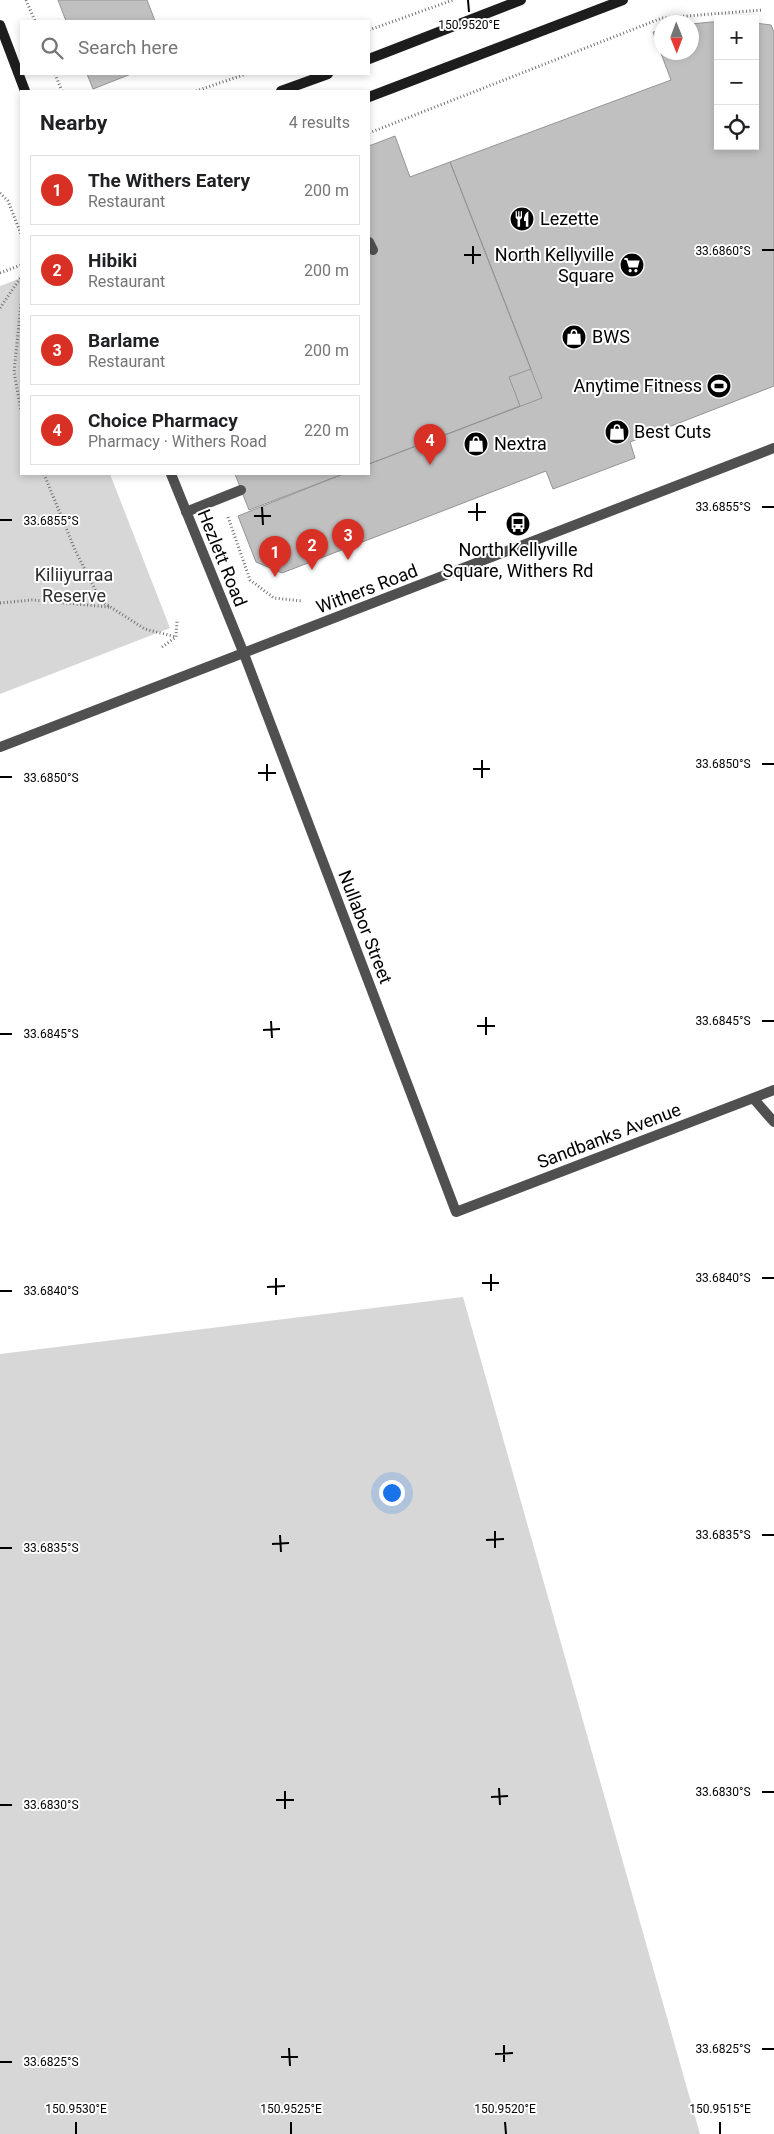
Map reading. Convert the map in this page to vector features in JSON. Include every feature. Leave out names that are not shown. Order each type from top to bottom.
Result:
[{"type":"main road","points":[[370,59],[521,0]]},
{"type":"main road","points":[[370,97],[624,0]]},
{"type":"main road","points":[[0,25],[25,90]]},
{"type":"main road","points":[[283,90],[325,75]]},
{"type":"street","name":"Withers Road","points":[[0,747],[774,448]]},
{"type":"street","name":"Hezlett Road","points":[[171,475],[244,654]]},
{"type":"street","points":[[186,512],[241,490]]},
{"type":"street","name":"Nullabor Street","points":[[244,654],[456,1212]]},
{"type":"street","name":"Sandbanks Avenue","points":[[456,1212],[774,1090]]},
{"type":"street","points":[[753,1098],[774,1122]]},
{"type":"path","points":[[26,0],[35,20]]},
{"type":"path","points":[[370,30],[453,0]]},
{"type":"path","points":[[370,132],[662,18],[762,10]]},
{"type":"path","points":[[55,75],[62,90]]},
{"type":"path","points":[[199,90],[243,75]]},
{"type":"path","points":[[0,193],[8,201],[20,231]]},
{"type":"path","points":[[0,273],[20,265]]},
{"type":"path","points":[[0,308],[20,278]]},
{"type":"path","points":[[20,314],[14,372],[20,405]]},
{"type":"path","points":[[44,475],[75,550],[101,601],[145,629],[176,637]]},
{"type":"path","points":[[222,498],[250,580],[274,598],[302,601]]},
{"type":"path","points":[[0,603],[32,600],[110,607]]},
{"type":"path","points":[[176,637],[177,621]]},
{"type":"path","points":[[162,647],[176,637]]},
{"type":"green space","name":"Kiliiyurraa Reserve","points":[[20,278],[20,475],[110,475],[170,628],[0,694],[0,286]]},
{"type":"green space","points":[[463,1297],[700,2134],[0,2134],[0,1354]]},
{"type":"building","points":[[58,0],[147,0],[155,20],[66,20]]},
{"type":"building","name":"North Kellyville Square","points":[[714,22],[714,150],[759,150],[759,24],[771,25],[774,32],[774,386],[630,442],[635,458],[553,489],[546,471],[282,573],[256,562],[238,516],[340,475],[370,475],[370,464],[520,406],[509,377],[531,369],[450,162],[671,80],[664,60],[699,60],[699,23]]},
{"type":"building","points":[[87,75],[128,75],[93,89]]},
{"type":"building","points":[[395,136],[410,177],[450,162],[542,398],[370,464],[370,146]]},
{"type":"building","points":[[235,475],[340,475],[249,510]]},
{"type":"place","name":"Lezette","points":[[522,219]]},
{"type":"place","name":"North Kellyville Square","points":[[632,265]]},
{"type":"place","name":"BWS","points":[[574,337]]},
{"type":"place","name":"Anytime Fitness","points":[[719,386]]},
{"type":"place","name":"Best Cuts","points":[[617,432]]},
{"type":"place","name":"Nextra","points":[[476,444]]},
{"type":"place","name":"Choice Pharmacy","points":[[430,465]]},
{"type":"place","name":"North Kellyville Square, Withers Rd","points":[[518,524]]},
{"type":"place","name":"Barlame","points":[[348,560]]},
{"type":"place","name":"Hibiki","points":[[312,570]]},
{"type":"place","name":"The Withers Eatery","points":[[275,577]]}]
